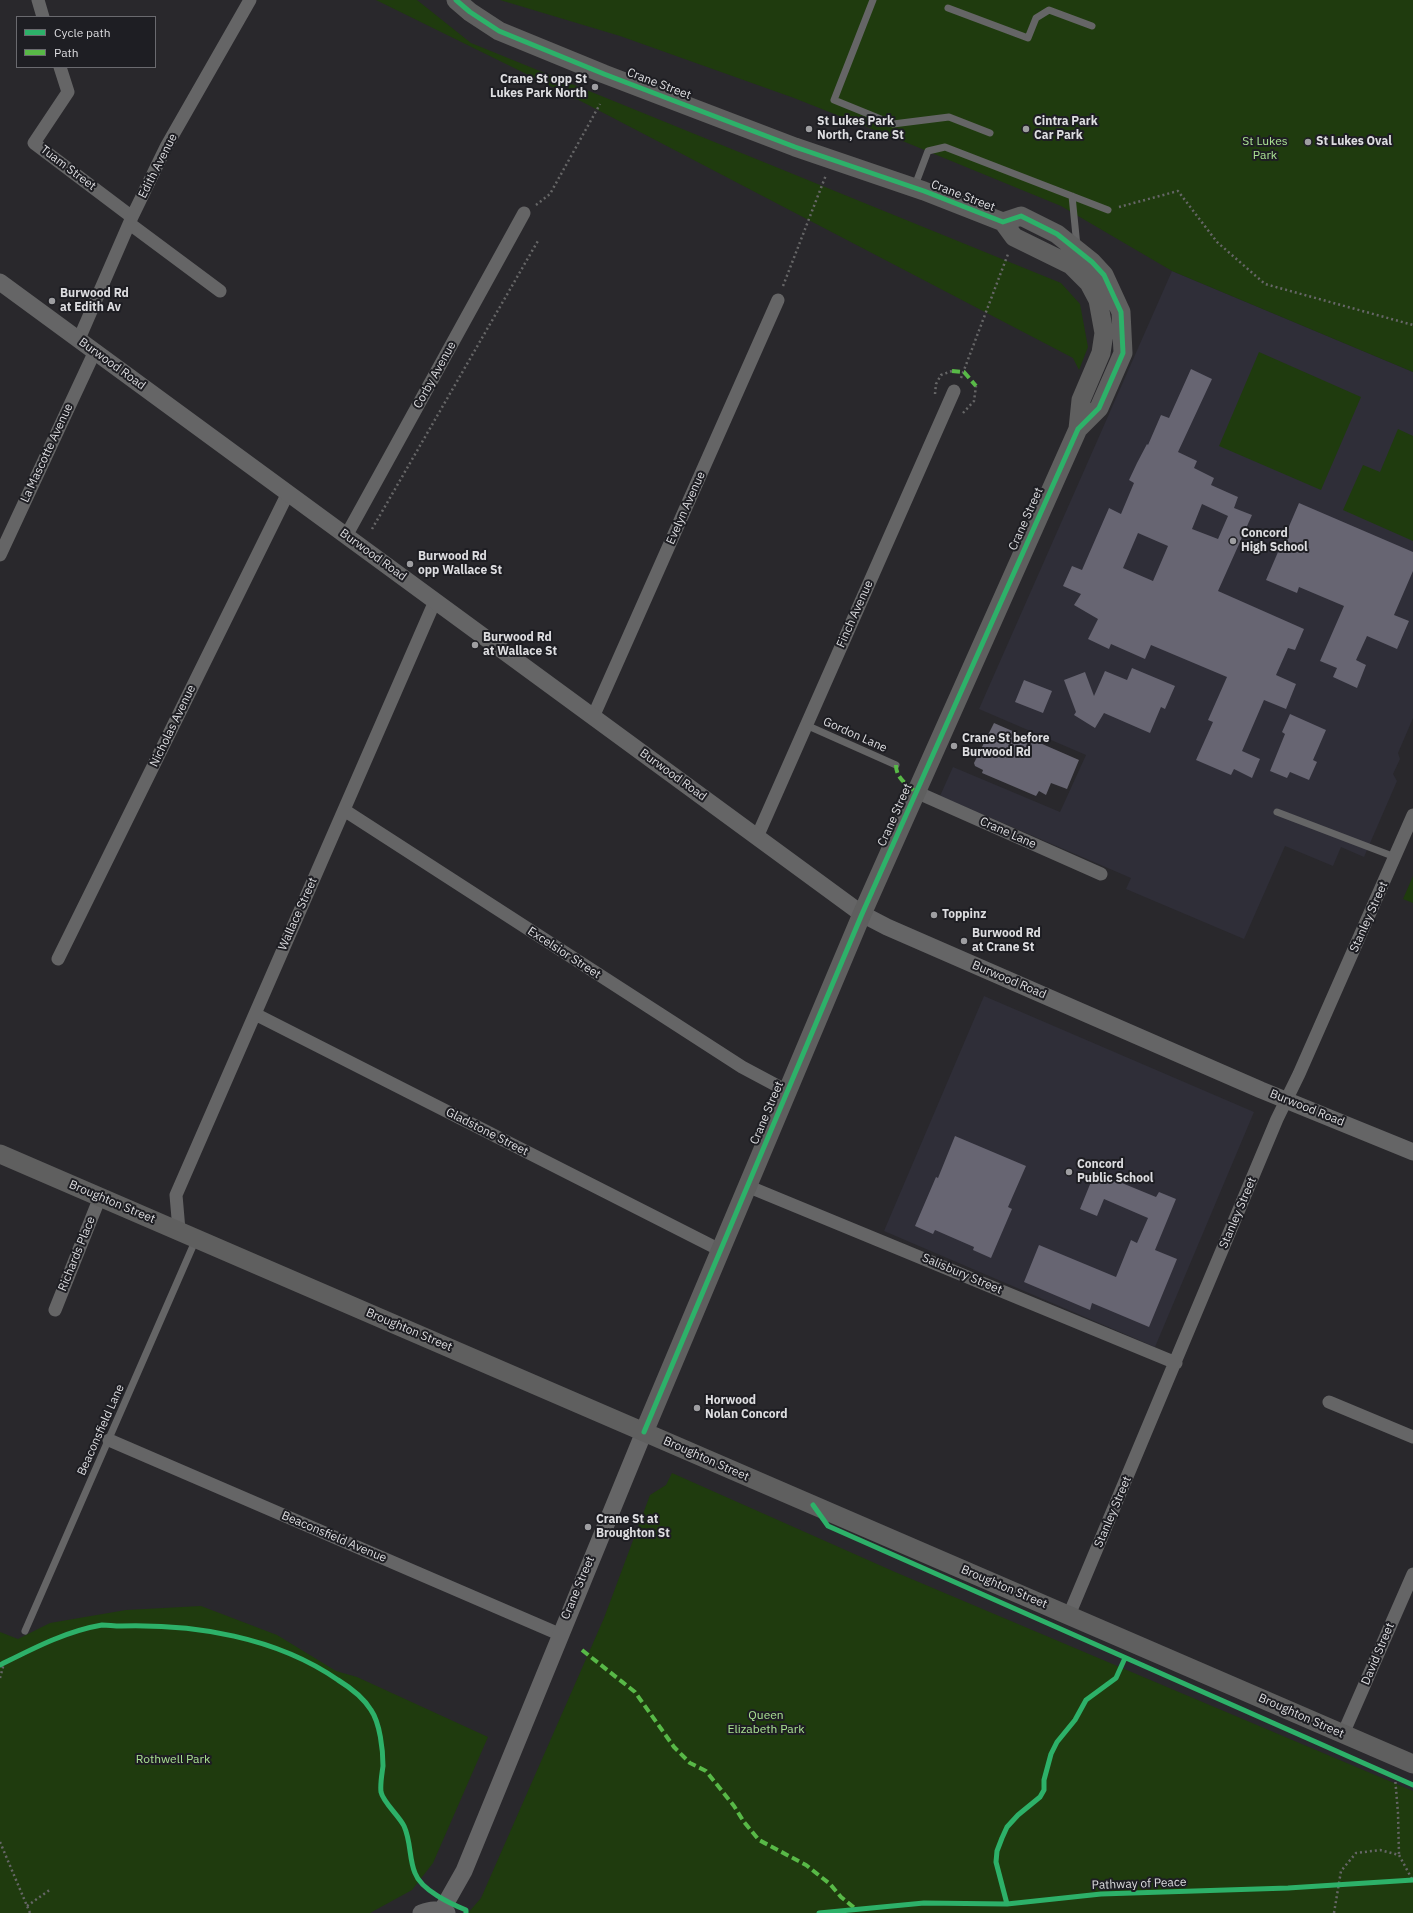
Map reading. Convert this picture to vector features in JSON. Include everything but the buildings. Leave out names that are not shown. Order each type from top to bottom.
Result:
[{"type":"main road","name":"Crane Street","points":[[456,0],[470,12],[499,31],[604,74],[832,160],[914,188],[1009,230],[1071,265],[1089,283],[1098,300],[1104,333],[1101,353],[1081,400],[1078,429],[862,914],[644,1432]]},
{"type":"main road","name":"Crane Street","points":[[1009,230],[1021,216],[1057,234],[1092,262],[1104,275],[1121,312],[1123,353],[1099,408],[1078,429]]},
{"type":"main road","name":"Broughton Street","points":[[0,1154],[1413,1764]]},
{"type":"street","points":[[38,0],[43,16]]},
{"type":"street","name":"Edith Avenue","points":[[78,339],[131,220],[166,148],[250,0]]},
{"type":"street","name":"Tuam Street","points":[[60,68],[68,92],[34,143],[220,291]]},
{"type":"street","name":"Corby Avenue","points":[[346,536],[524,213]]},
{"type":"street","name":"Burwood Road","points":[[0,282],[862,914],[887,927],[1286,1100],[1413,1152]]},
{"type":"street","name":"Evelyn Avenue","points":[[593,717],[778,300]]},
{"type":"street","name":"La Mascotte Avenue","points":[[0,555],[95,352]]},
{"type":"street","name":"Finch Avenue","points":[[757,837],[954,391]]},
{"type":"street","name":"Nicholas Avenue","points":[[58,958],[288,493]]},
{"type":"street","name":"Wallace Street","points":[[179,1230],[176,1195],[435,601]]},
{"type":"street","name":"Crane Lane","points":[[916,792],[1101,874]]},
{"type":"street","name":"Excelsior Street","points":[[344,810],[736,1062],[787,1091]]},
{"type":"street","name":"Stanley Street","points":[[1070,1615],[1286,1100],[1413,815]]},
{"type":"street","name":"Gladstone Street","points":[[254,1014],[720,1250]]},
{"type":"street","name":"Salisbury Street","points":[[747,1186],[1176,1363]]},
{"type":"street","name":"Richards Place","points":[[54,1310],[100,1197]]},
{"type":"street","points":[[1329,1402],[1413,1437]]},
{"type":"street","name":"Crane Street","points":[[444,1911],[464,1872],[559,1634],[644,1432]]},
{"type":"street","name":"Beaconsfield Avenue","points":[[109,1440],[559,1634]]},
{"type":"street","name":"David Street","points":[[1343,1734],[1413,1574]]},
{"type":"street","points":[[421,1913],[434,1909],[444,1911]]},
{"type":"lane","points":[[873,0],[834,100],[893,124],[949,117],[990,133]]},
{"type":"lane","points":[[948,8],[1028,38],[1036,18],[1050,10],[1092,26]]},
{"type":"lane","points":[[914,188],[928,151],[945,147],[1108,210]]},
{"type":"lane","points":[[1072,196],[1077,249]]},
{"type":"lane","name":"Gordon Lane","points":[[806,725],[896,765]]},
{"type":"lane","points":[[1277,812],[1395,858]]},
{"type":"lane","name":"Beaconsfield Lane","points":[[25,1631],[197,1238]]},
{"type":"path","points":[[524,213],[550,194],[600,104]]},
{"type":"path","points":[[778,300],[832,160]]},
{"type":"path","points":[[1108,210],[1178,191],[1217,242],[1265,284],[1413,325]]},
{"type":"path","points":[[954,391],[964,372],[1009,230]]},
{"type":"path","points":[[372,529],[539,239]]},
{"type":"path","points":[[960,418],[963,411],[974,401],[976,386]]},
{"type":"path","points":[[0,1678],[4,1663]]},
{"type":"path","points":[[1388,1774],[1401,1780]]},
{"type":"path","points":[[1395,1777],[1400,1855],[1413,1880],[1405,1880]]},
{"type":"path","points":[[0,1842],[30,1913]]},
{"type":"path","points":[[1334,1913],[1340,1871],[1356,1853],[1380,1850],[1400,1855]]},
{"type":"path","points":[[1331,1885],[1345,1884]]},
{"type":"path","points":[[27,1906],[51,1889]]},
{"type":"shaded area","name":"Concord High School","points":[[1172,271],[1413,372],[1413,718],[1398,753],[1400,759],[1393,774],[1397,781],[1364,857],[1341,847],[1333,866],[1285,846],[1244,939],[1126,889],[1131,878],[940,796],[953,767],[1060,812],[1086,755],[979,709]]},
{"type":"shaded area","name":"Concord Public School","points":[[984,996],[1254,1112],[1155,1347],[884,1231]]},
{"type":"green space","points":[[376,0],[417,0],[471,43],[1061,283],[1080,304],[1088,347],[1079,370],[1073,358],[571,96]]},
{"type":"green space","name":"St Lukes Park","points":[[500,0],[1413,0],[1413,372],[1172,271],[1061,206],[905,142],[794,98],[620,36]]},
{"type":"green space","points":[[1259,352],[1361,397],[1321,490],[1219,446]]},
{"type":"green space","points":[[1398,429],[1413,436],[1413,541],[1343,510],[1363,465],[1380,472]]},
{"type":"green space","points":[[1413,876],[1413,903],[1403,899]]},
{"type":"green space","name":"Queen Elizabeth Park","points":[[672,1473],[895,1572],[1413,1791],[1413,1913],[468,1913],[481,1898],[604,1618],[650,1495],[666,1485]]},
{"type":"green space","name":"Rothwell Park","points":[[201,1606],[277,1635],[336,1671],[357,1677],[488,1737],[433,1863],[412,1890],[370,1913],[0,1913],[0,1632],[18,1639],[50,1623],[126,1610]]},
{"type":"marked path","points":[[952,371],[964,372],[976,386]]},
{"type":"marked path","points":[[896,765],[896,770],[900,777],[916,792]]},
{"type":"marked path","points":[[582,1650],[635,1692],[674,1747],[690,1763],[706,1771],[759,1840],[806,1865],[830,1884],[841,1897],[857,1910]]},
{"type":"cycle path","points":[[456,0],[470,12],[499,31],[604,74],[795,147],[924,191],[1003,222],[1021,216],[1057,234],[1092,262],[1104,275],[1121,312],[1123,353],[1099,408],[1078,429],[862,914],[644,1432]]},
{"type":"cycle path","points":[[813,1505],[828,1526],[1413,1785]]},
{"type":"cycle path","points":[[0,1665],[62,1636],[102,1625],[177,1628],[234,1636],[262,1643],[314,1665],[352,1690],[371,1710],[377,1722],[382,1745],[382,1796],[404,1826],[415,1873],[418,1879],[430,1891],[466,1910],[466,1913]]},
{"type":"cycle path","points":[[1007,1904],[996,1862],[997,1851],[1007,1827],[1018,1815],[1040,1797],[1044,1790],[1044,1780],[1051,1754],[1057,1742],[1075,1720],[1086,1700],[1116,1678],[1125,1658]]},
{"type":"cycle path","name":"Pathway of Peace","points":[[819,1913],[924,1903],[1007,1904],[1101,1894],[1288,1888],[1413,1880]]},
{"type":"place","name":"Crane St opp St Lukes Park North","points":[[595,87]]},
{"type":"place","name":"St Lukes Park North, Crane St","points":[[809,129]]},
{"type":"place","name":"Cintra Park Car Park","points":[[1026,129]]},
{"type":"place","name":"St Lukes Oval","points":[[1308,142]]},
{"type":"place","name":"Burwood Rd at Edith Av","points":[[52,301]]},
{"type":"place","name":"Concord High School","points":[[1233,541]]},
{"type":"place","name":"Burwood Rd opp Wallace St","points":[[410,564]]},
{"type":"place","name":"Burwood Rd at Wallace St","points":[[475,645]]},
{"type":"place","name":"Crane St before Burwood Rd","points":[[954,746]]},
{"type":"place","name":"Toppinz","points":[[934,915]]},
{"type":"place","name":"Burwood Rd at Crane St","points":[[964,941]]},
{"type":"place","name":"Concord Public School","points":[[1069,1172]]},
{"type":"place","name":"Horwood Nolan Concord","points":[[697,1408]]},
{"type":"place","name":"Crane St at Broughton St","points":[[588,1527]]}]
